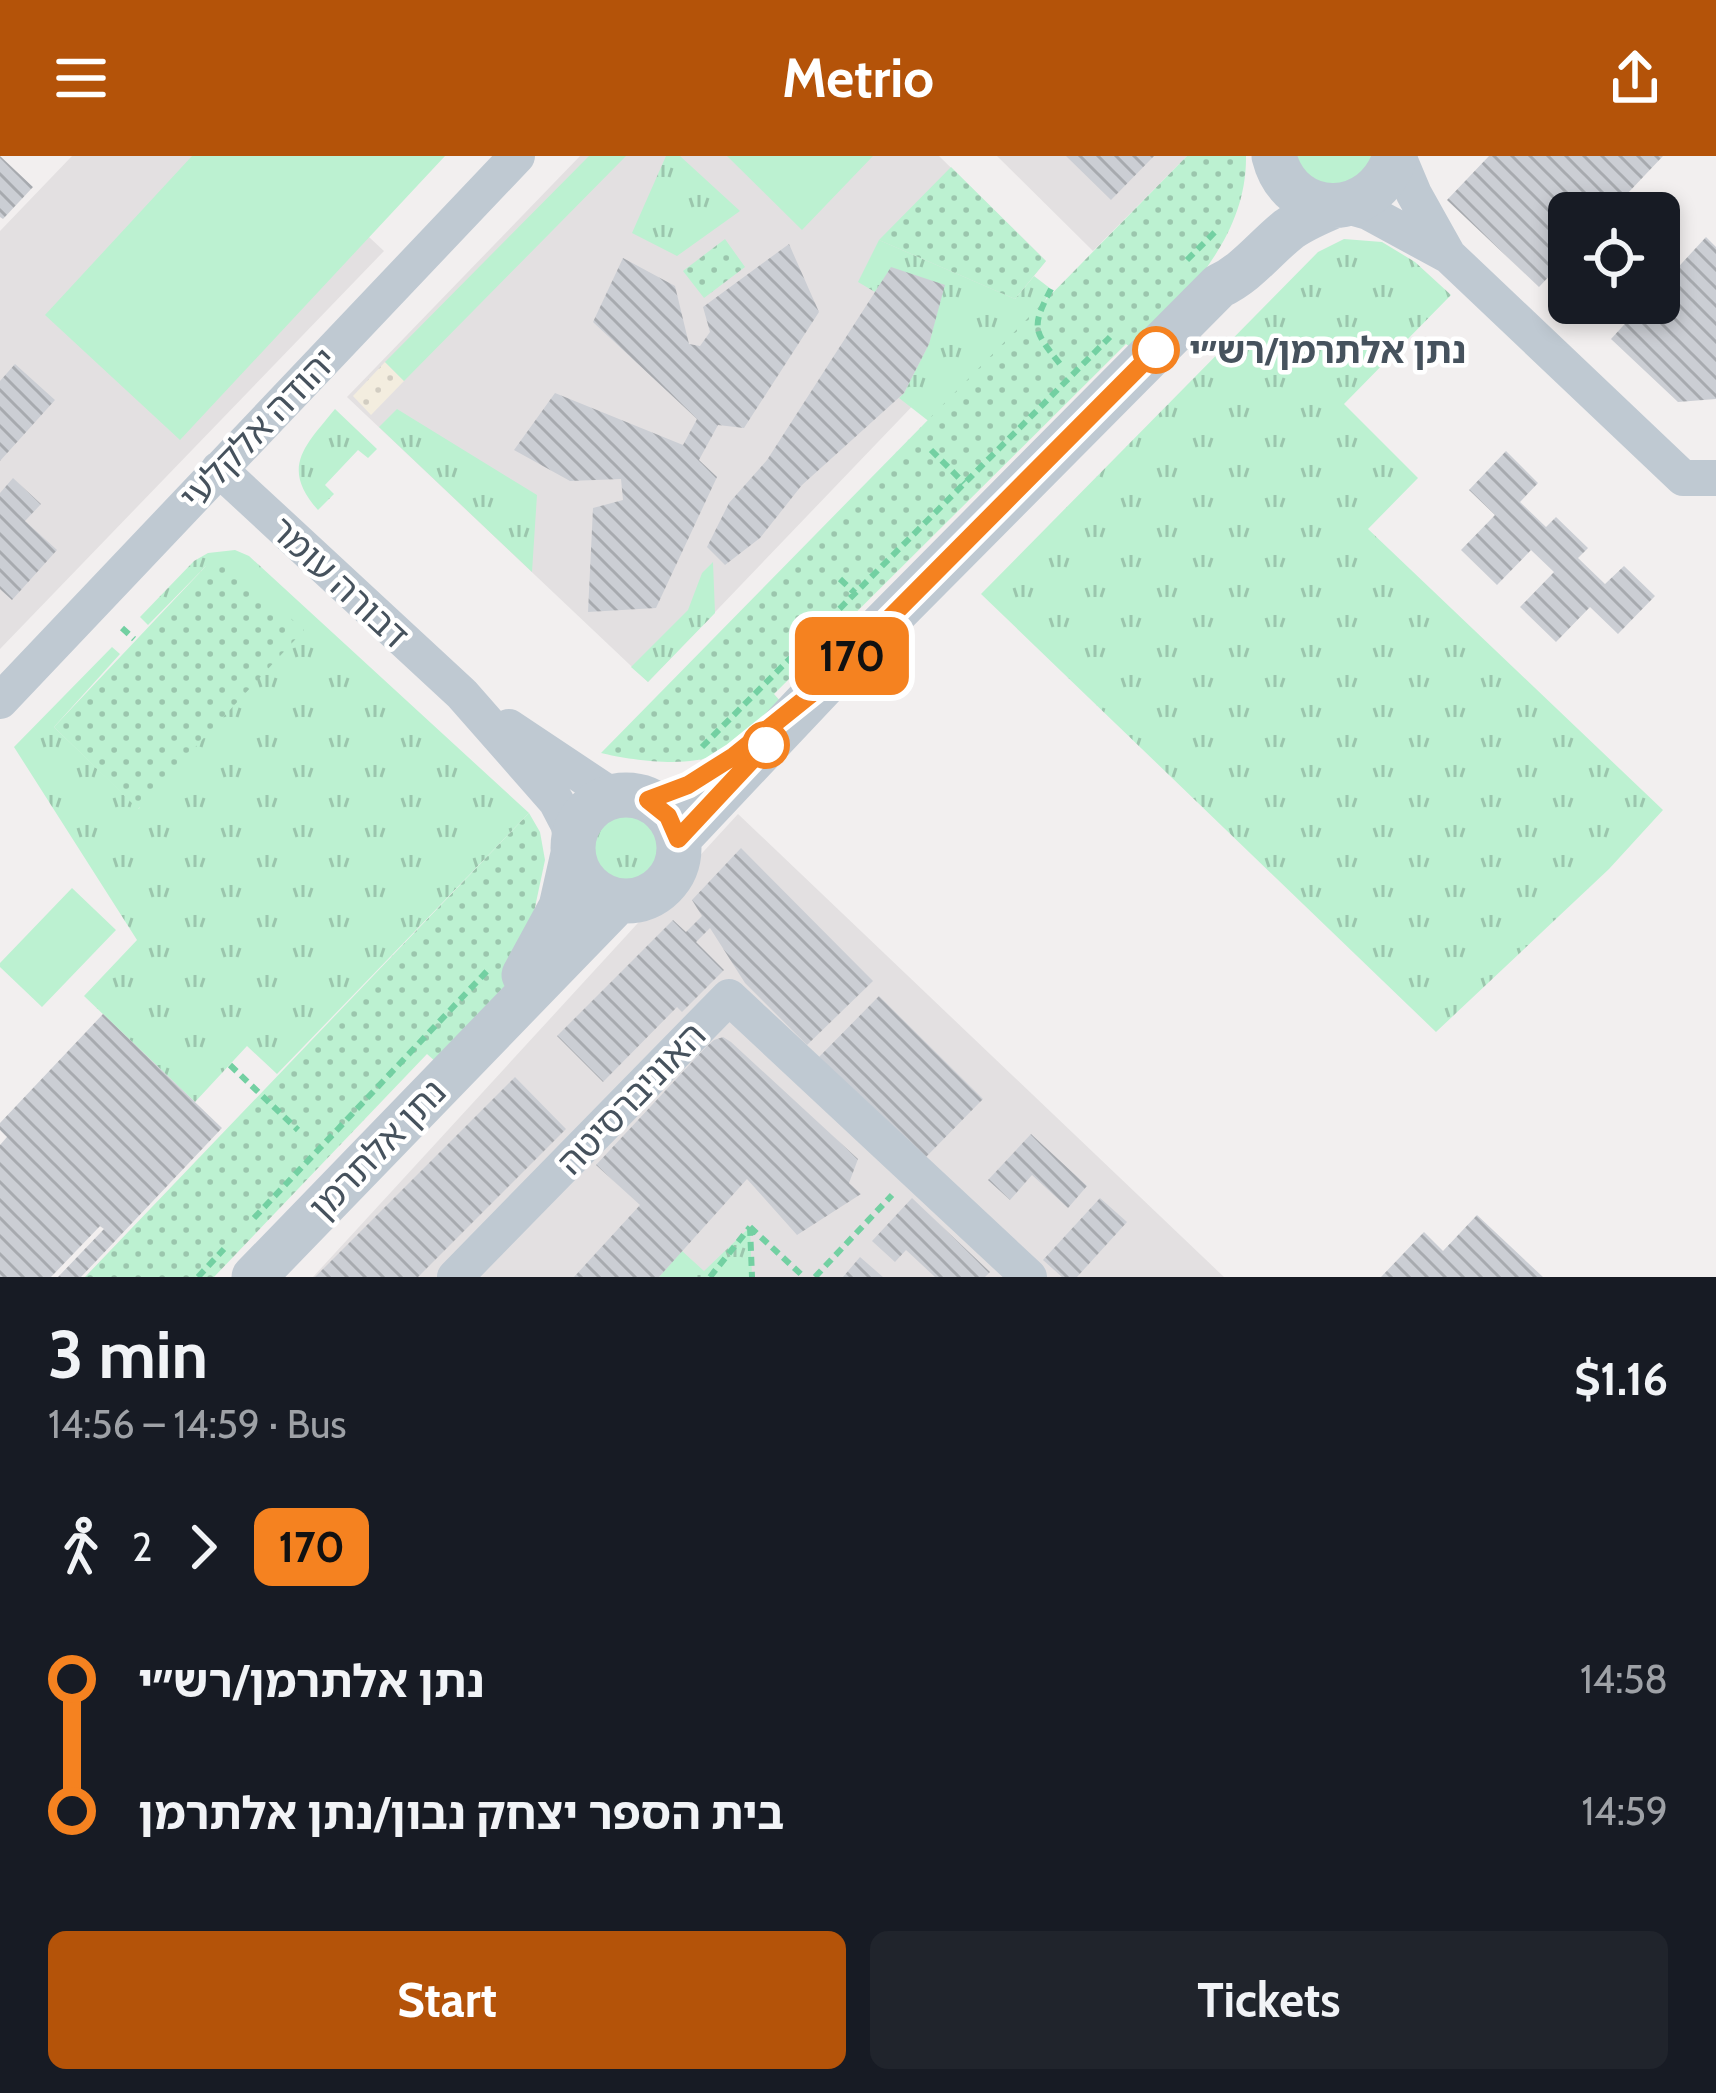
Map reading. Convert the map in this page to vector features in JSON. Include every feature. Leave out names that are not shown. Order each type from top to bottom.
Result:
[{"type":"street","name":"יהודה אלקלעי","points":[[0,701],[517,156]]},
{"type":"street","points":[[1202,275],[1236,278],[1289,229],[1310,216],[1362,200],[1379,188],[1396,156]]},
{"type":"street","points":[[1396,156],[1449,256]]},
{"type":"street","points":[[1275,160],[1292,190],[1318,204],[1368,212],[1449,256],[1683,478],[1716,478]]},
{"type":"street","points":[[678,839],[1202,275],[1224,269],[1252,229],[1273,184],[1275,160]]},
{"type":"street","name":"דבורה עומר","points":[[219,469],[462,694],[556,801],[568,824],[573,849]]},
{"type":"street","points":[[638,798],[668,816],[679,853],[668,880],[646,897],[618,901],[604,897],[582,878],[573,849],[576,830],[591,809],[602,801],[638,798],[688,785],[734,756],[826,682]]},
{"type":"street","name":"דבורה עומר","points":[[462,694],[605,791],[638,798]]},
{"type":"street","name":"נתן אלתרמן","points":[[500,1020],[561,908],[573,849]]},
{"type":"street","name":"נתן אלתרמן","points":[[242,1260],[500,1020],[618,901]]},
{"type":"street","name":"האוניברסיטה","points":[[455,1277],[729,997],[1029,1277]]},
{"type":"path","points":[[1202,275],[1218,229]]},
{"type":"path","points":[[1051,289],[1037,326],[1060,364]]},
{"type":"path","points":[[702,747],[1116,331]]},
{"type":"path","points":[[931,450],[964,483]]},
{"type":"path","points":[[840,579],[855,593]]},
{"type":"path","points":[[122,628],[134,640]]},
{"type":"path","points":[[247,1226],[489,969]]},
{"type":"path","points":[[230,1065],[298,1130]]},
{"type":"path","points":[[815,1277],[915,1171]]},
{"type":"path","points":[[710,1277],[750,1227]]},
{"type":"path","points":[[750,1227],[752,1277]]},
{"type":"path","points":[[750,1227],[804,1277]]},
{"type":"path","points":[[198,1277],[242,1260]]},
{"type":"shaded area","points":[[72,156],[282,156],[384,251],[0,649],[0,231]]},
{"type":"shaded area","points":[[580,156],[939,156],[1046,261],[648,682],[347,397]]},
{"type":"shaded area","points":[[997,156],[1187,156],[1093,251]]},
{"type":"shaded area","points":[[738,814],[1224,1277],[313,1277]]},
{"type":"green space","points":[[192,156],[445,156],[180,440],[45,315]]},
{"type":"green space","points":[[589,156],[626,156],[404,381],[385,362]]},
{"type":"green space","points":[[666,156],[680,156],[740,211],[677,256],[632,233]]},
{"type":"green space","points":[[727,156],[873,156],[802,230]]},
{"type":"green space","points":[[1187,156],[1246,156],[1244,186],[1225,239],[1210,263],[1135,351],[1126,344],[774,694],[782,703],[741,738],[714,755],[689,761],[601,753]]},
{"type":"green space","points":[[1294,156],[1375,156],[1358,180],[1328,184],[1314,180]]},
{"type":"green space","points":[[951,167],[1046,261],[1015,299],[879,240]]},
{"type":"green space","points":[[725,239],[745,267],[704,298],[683,271]]},
{"type":"green space","points":[[1344,239],[1382,242],[1415,262],[1451,295],[1344,404],[1418,478],[1368,529],[1663,810],[1609,869],[1436,1032],[981,594],[1318,252]]},
{"type":"green space","points":[[879,240],[1015,299],[1034,276],[1051,289],[1037,317],[940,430],[899,398],[929,344],[944,285],[891,268],[875,292],[858,282]]},
{"type":"green space","points":[[335,409],[377,449],[368,458],[358,450],[325,485],[334,494],[318,510],[300,481],[301,457]]},
{"type":"green space","points":[[397,409],[537,495],[532,572],[379,427]]},
{"type":"green space","points":[[235,550],[249,556],[529,813],[277,1074],[247,1046],[195,1102],[84,996],[137,940],[14,747],[112,647],[120,654],[54,727],[139,809],[206,566],[148,625],[140,617],[194,561],[208,553]]},
{"type":"green space","points":[[713,562],[715,613],[648,682],[631,667],[688,610],[702,573]]},
{"type":"green space","points":[[229,564],[304,630],[138,809],[54,727],[206,566]]},
{"type":"green space","points":[[627,811],[653,822],[664,848],[653,874],[627,885],[601,874],[590,848],[601,822]]},
{"type":"green space","points":[[529,813],[540,832],[545,860],[530,931],[513,977],[436,1062],[427,1054],[214,1277],[85,1277]]},
{"type":"green space","points":[[72,888],[116,930],[42,1007],[0,963]]},
{"type":"green space","points":[[750,1227],[752,1277],[659,1277],[682,1251],[704,1271]]},
{"type":"sand","points":[[385,362],[404,381],[371,415],[353,396]]},
{"type":"building","points":[[0,156],[33,187],[3,219],[0,217]]},
{"type":"building","points":[[1066,156],[1154,156],[1111,200]]},
{"type":"building","points":[[1489,156],[1663,156],[1629,192],[1548,192],[1548,277],[1539,287],[1447,200]]},
{"type":"building","points":[[1706,237],[1716,247],[1716,399],[1678,402],[1611,339],[1625,324],[1680,324],[1680,265]]},
{"type":"building","points":[[789,244],[819,312],[744,428],[718,425],[699,460],[717,477],[656,608],[588,612],[593,508],[623,500],[621,479],[570,481],[514,450],[555,393],[683,445],[697,419],[593,322],[623,258],[675,286],[689,344],[700,346],[710,332],[703,307]]},
{"type":"building","points":[[891,267],[945,285],[929,344],[904,393],[802,485],[760,538],[725,565],[707,547],[729,503],[767,460]]},
{"type":"building","points":[[15,364],[55,400],[0,461],[0,381]]},
{"type":"building","points":[[1506,451],[1538,483],[1520,502],[1546,527],[1556,517],[1588,548],[1578,558],[1605,584],[1624,566],[1655,596],[1618,634],[1590,607],[1556,642],[1520,607],[1554,572],[1531,550],[1497,585],[1461,550],[1495,515],[1469,490]]},
{"type":"building","points":[[13,478],[41,504],[25,521],[57,550],[12,600],[0,589],[0,493]]},
{"type":"building","points":[[741,848],[873,981],[807,1045],[745,983],[710,928],[696,942],[724,970],[682,1012],[677,1007],[603,1082],[557,1036],[673,920],[686,932],[702,916],[692,900]]},
{"type":"building","points":[[879,996],[983,1099],[923,1160],[819,1057]]},
{"type":"building","points":[[103,1014],[222,1128],[81,1277],[58,1277],[104,1229],[100,1226],[51,1277],[0,1277],[0,1145],[7,1137],[0,1123]]},
{"type":"building","points":[[723,1037],[858,1159],[849,1183],[861,1194],[797,1235],[747,1179],[659,1277],[574,1277],[640,1205],[596,1165],[706,1047]]},
{"type":"building","points":[[515,1077],[566,1129],[418,1277],[315,1277]]},
{"type":"building","points":[[1031,1134],[1087,1186],[1068,1208],[1032,1175],[1010,1200],[988,1180]]},
{"type":"building","points":[[912,1198],[990,1272],[985,1277],[935,1277],[906,1250],[895,1262],[872,1241]]},
{"type":"building","points":[[1100,1198],[1127,1222],[1077,1277],[1062,1277],[1043,1260]]},
{"type":"building","points":[[1477,1215],[1543,1277],[1381,1277],[1424,1232],[1443,1251]]},
{"type":"building","points":[[860,1257],[883,1277],[843,1277]]},
{"type":"bus line","name":"170","points":[[766,745],[678,839],[668,816],[648,800],[688,785],[734,756],[826,682],[1156,350]]},
{"type":"place","name":"נתן אלתרמן/רש״י","points":[[1156,350]]}]
